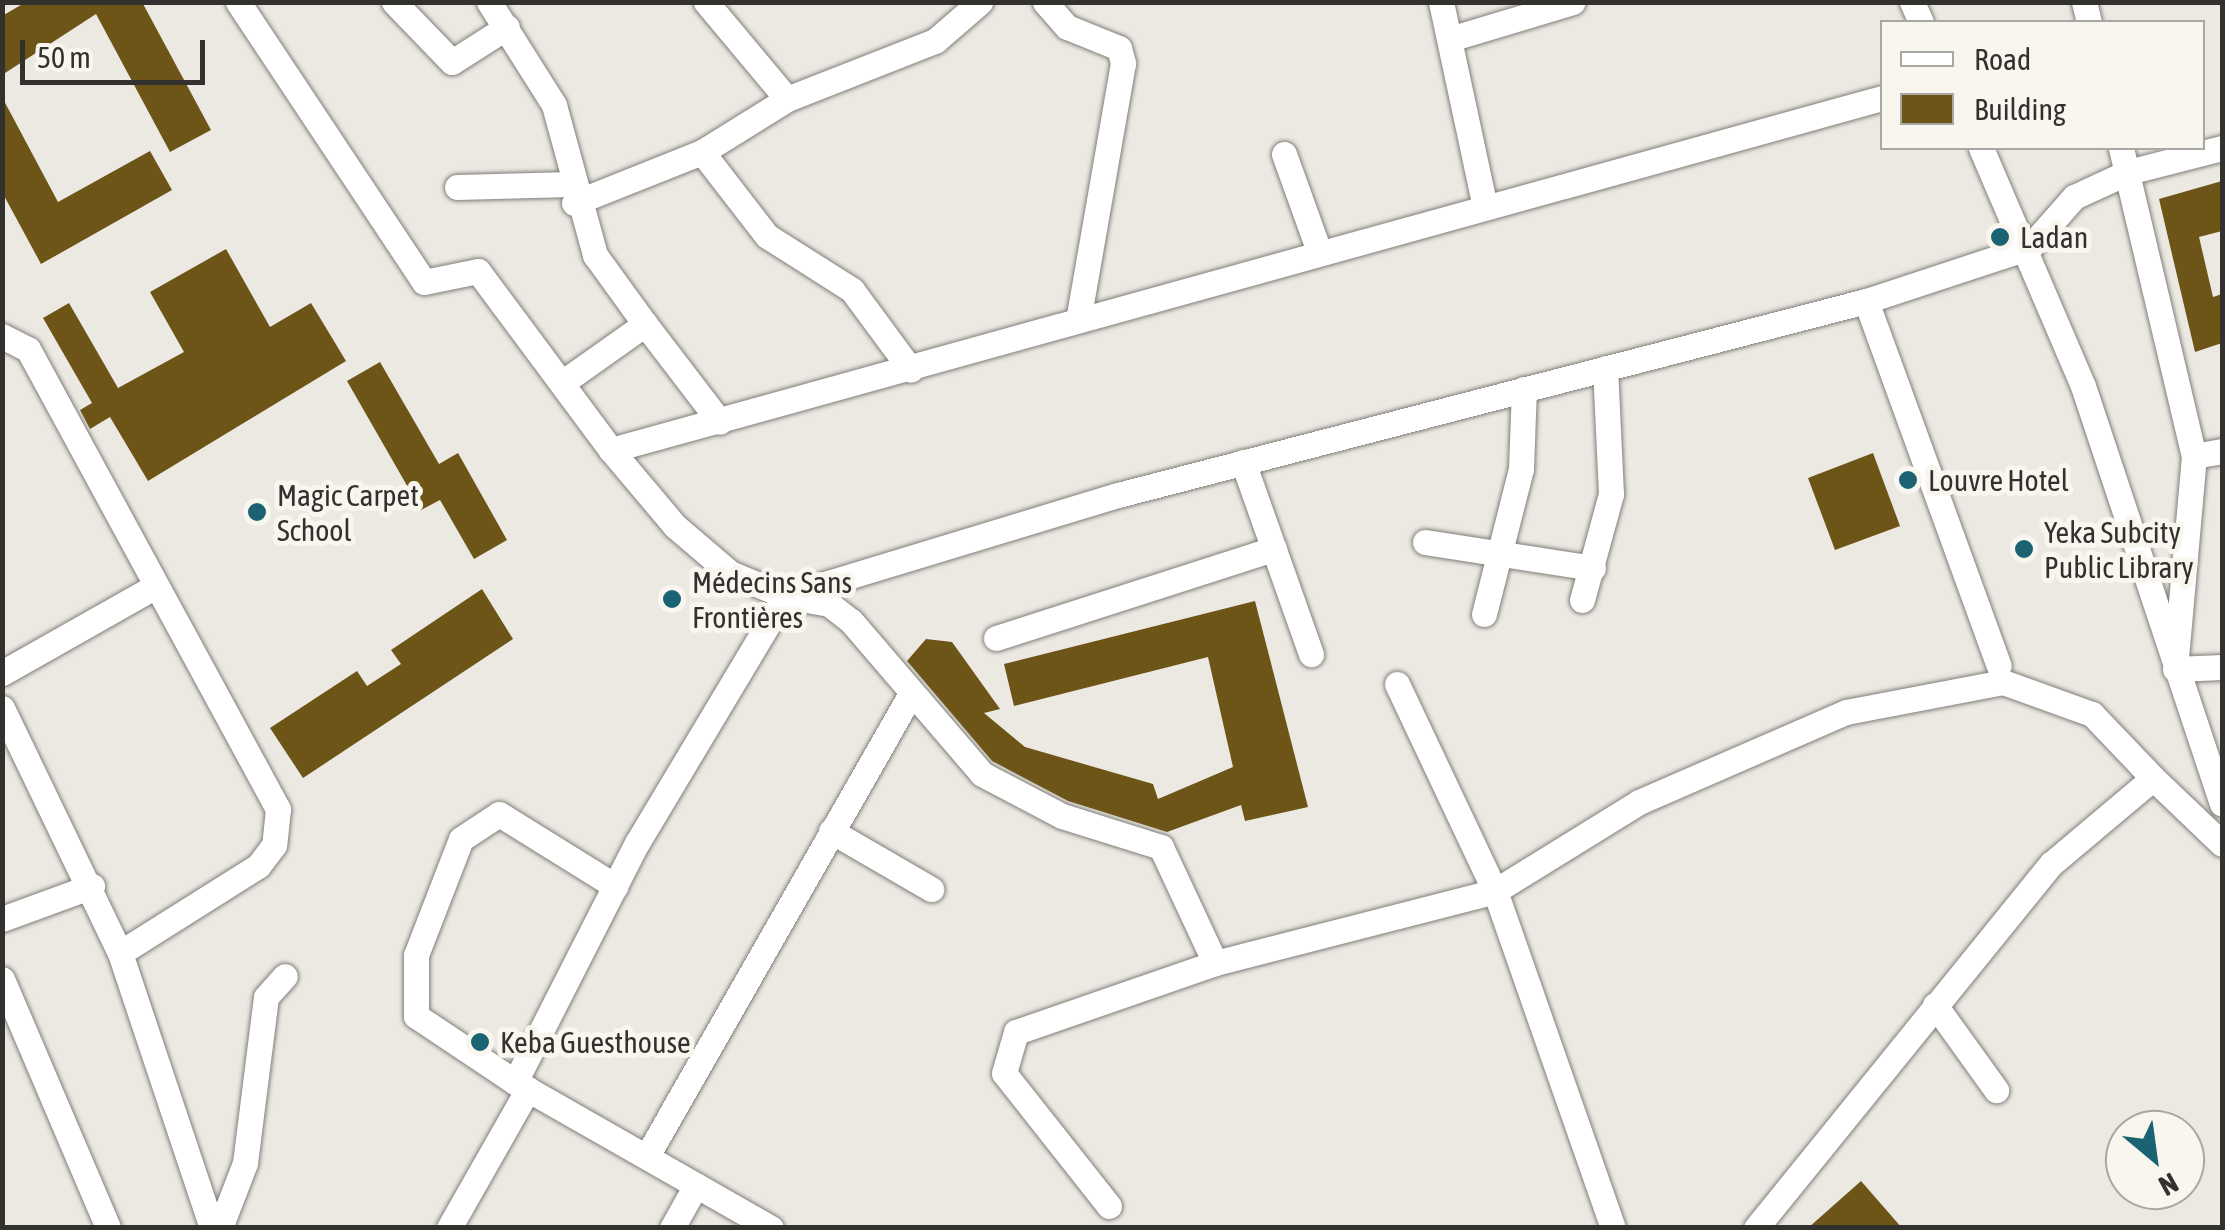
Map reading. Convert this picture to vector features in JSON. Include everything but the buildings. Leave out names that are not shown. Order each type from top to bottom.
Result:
[{"type":"street","points":[[238,2],[424,282],[478,271],[566,380],[611,450],[675,526],[730,573],[785,596],[829,604],[851,621],[952,750],[1017,796],[1161,847],[1215,963]]},
{"type":"street","points":[[394,2],[452,62],[507,26]]},
{"type":"street","points":[[490,2],[554,104],[572,193],[610,281],[720,422]]},
{"type":"street","points":[[706,2],[787,99]]},
{"type":"street","points":[[457,188],[572,193],[702,152],[787,99],[935,40],[980,2]]},
{"type":"street","points":[[1045,2],[1067,27],[1119,48],[1123,63],[1079,314]]},
{"type":"street","points":[[1441,2],[1485,208]]},
{"type":"street","points":[[1450,40],[1573,2]]},
{"type":"street","points":[[611,450],[910,370],[1079,314],[1485,208],[1880,99]]},
{"type":"street","points":[[449,1228],[615,886],[785,596],[1243,462],[1866,301],[2030,248],[2074,197],[2124,160],[2222,148]]},
{"type":"street","points":[[1983,150],[2030,248],[2222,804]]},
{"type":"street","points":[[702,152],[767,236],[852,290],[910,370]]},
{"type":"street","points":[[1284,154],[1319,251]]},
{"type":"street","points":[[2124,160],[2194,456],[2175,669]]},
{"type":"street","points":[[1866,301],[2000,666]]},
{"type":"street","points":[[566,380],[646,324]]},
{"type":"street","points":[[2,336],[28,349],[154,587],[278,808],[280,828],[258,866],[120,953]]},
{"type":"street","points":[[1582,600],[1612,494],[1605,368]]},
{"type":"street","points":[[1484,614],[1503,556],[1527,432],[1524,389]]},
{"type":"street","points":[[2194,456],[2222,451]]},
{"type":"street","points":[[1243,462],[1312,654]]},
{"type":"street","points":[[1425,542],[1594,568]]},
{"type":"street","points":[[996,638],[1274,549]]},
{"type":"street","points":[[2,672],[154,587]]},
{"type":"street","points":[[2175,669],[2222,666]]},
{"type":"street","points":[[1109,1206],[1004,1072],[1005,1052],[1016,1032],[1215,963],[1495,891],[1639,802],[1770,741],[1924,695],[2004,682],[2056,695],[2123,738],[2154,778],[2222,844]]},
{"type":"street","points":[[1397,684],[1495,891],[1611,1227]]},
{"type":"street","points":[[648,1156],[909,697]]},
{"type":"street","points":[[2,708],[92,886],[120,953],[212,1228]]},
{"type":"street","points":[[1756,1228],[2051,864],[2154,778]]},
{"type":"street","points":[[615,886],[500,814],[461,839],[416,955],[416,1016],[521,1085],[771,1228]]},
{"type":"street","points":[[831,830],[931,889]]},
{"type":"street","points":[[2,918],[92,886]]},
{"type":"street","points":[[220,1228],[244,1163],[266,997],[285,976]]},
{"type":"street","points":[[2,978],[108,1228]]},
{"type":"street","points":[[1935,1005],[1996,1090]]},
{"type":"street","points":[[672,1228],[696,1186]]},
{"type":"place","name":"Ladan","points":[[2000,237]]},
{"type":"place","name":"Louvre Hotel","points":[[1908,480]]},
{"type":"place","name":"Magic Carpet School","points":[[257,512]]},
{"type":"place","name":"Yeka Subcity Public Library","points":[[2024,549]]},
{"type":"place","name":"Médecins Sans Frontières","points":[[672,599]]},
{"type":"place","name":"Keba Guesthouse","points":[[480,1042]]}]
